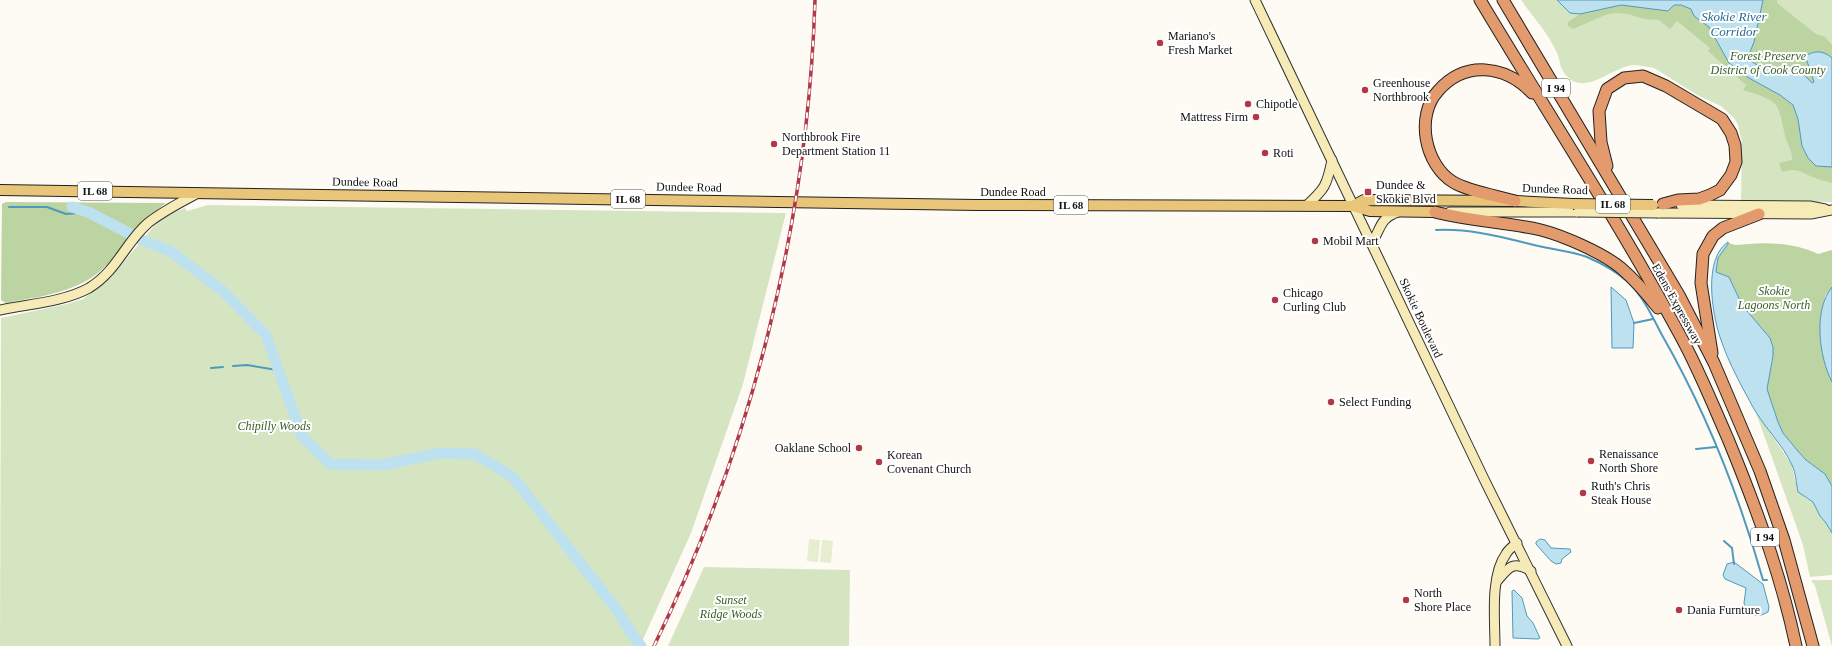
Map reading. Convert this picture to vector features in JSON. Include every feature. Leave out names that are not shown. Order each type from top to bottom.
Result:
[{"type":"highway","name":"Edens Expressway","points":[[1480,0],[1682,338],[1706,387],[1749,489],[1776,568],[1796,646]]},
{"type":"highway","name":"Edens Expressway","points":[[1503,0],[1679,295],[1714,364],[1760,471],[1784,540],[1813,646]]},
{"type":"highway","points":[[1514,201],[1453,182],[1436,166],[1426,146],[1425,124],[1429,106],[1437,91],[1451,79],[1468,71],[1488,69],[1508,75],[1524,85],[1542,104]]},
{"type":"highway","points":[[1609,176],[1601,142],[1599,111],[1606,89],[1624,78],[1643,76],[1666,86],[1722,119],[1731,133],[1735,145],[1736,162],[1731,175],[1720,190],[1699,199],[1678,200],[1658,207]]},
{"type":"highway","points":[[1435,212],[1456,217],[1541,230],[1582,245],[1620,267],[1641,287],[1682,338]]},
{"type":"highway","points":[[1714,364],[1701,283],[1703,254],[1713,236],[1723,228],[1733,222],[1760,214]]},
{"type":"main road","name":"Skokie Boulevard","points":[[1255,0],[1484,479],[1567,646]]},
{"type":"main road","points":[[1306,206],[1326,186],[1332,160]]},
{"type":"main road","name":"Dundee Road","points":[[0,190],[985,205],[1353,206],[1370,211],[1435,212],[1576,208],[1810,206],[1830,210]]},
{"type":"main road","points":[[0,310],[67,297],[89,288],[108,273],[148,224],[174,206],[198,193]]},
{"type":"main road","name":"Dundee Road","points":[[1353,206],[1364,200],[1514,201],[1576,208]]},
{"type":"main road","name":"Dundee Road","points":[[1658,207],[1760,214],[1811,214],[1830,210]]},
{"type":"main road","points":[[1372,243],[1382,221],[1388,216],[1399,211]]},
{"type":"main road","points":[[1495,646],[1496,582],[1499,568],[1506,554],[1517,543]]},
{"type":"main road","points":[[1496,582],[1512,566],[1519,565],[1531,571]]},
{"type":"green space","name":"Forest Preserve District of Cook County","points":[[1521,0],[1832,0],[1832,202],[1741,201],[1742,142],[1735,119],[1721,106],[1699,96],[1654,68],[1643,66],[1632,65],[1624,67],[1597,80],[1589,82],[1580,83],[1572,81],[1563,71],[1553,44]]},
{"type":"green space","points":[[1763,0],[1777,0],[1777,3],[1816,34],[1825,37],[1832,45],[1832,58],[1830,56],[1806,58],[1814,82],[1812,83],[1801,72],[1783,67],[1767,69],[1750,61],[1750,52],[1754,42]]},
{"type":"green space","points":[[1621,5],[1640,7],[1681,5],[1692,9],[1694,16],[1709,27],[1729,63],[1749,78],[1780,95],[1793,105],[1816,166],[1832,167],[1832,183],[1795,170],[1782,172],[1779,163],[1792,160],[1792,157],[1779,110],[1776,105],[1772,101],[1743,90],[1746,85],[1708,51],[1710,48],[1677,21],[1670,29],[1659,20],[1644,19],[1628,14],[1615,13],[1605,15],[1573,29],[1568,26],[1568,22],[1580,14]]},
{"type":"green space","points":[[6,202],[166,203],[141,224],[109,262],[88,280],[66,290],[6,303],[1,300],[2,204]]},
{"type":"green space","name":"Chipilly Woods","points":[[208,205],[786,213],[743,384],[691,533],[640,646],[0,646],[1,318],[67,304],[83,299],[112,276],[154,226],[167,215],[185,208],[187,211]]},
{"type":"green space","name":"Skokie Lagoons North","points":[[1728,242],[1735,245],[1767,243],[1784,244],[1802,248],[1818,254],[1832,250],[1832,287],[1825,297],[1821,317],[1821,340],[1825,363],[1832,382],[1832,486],[1825,474],[1806,460],[1797,450],[1783,433],[1778,422],[1767,389],[1773,356],[1773,347],[1770,338],[1742,305],[1729,277],[1716,272],[1718,258]]},
{"type":"green space","points":[[1755,410],[1792,465],[1795,481],[1805,498],[1813,502],[1820,516],[1832,533],[1832,575],[1810,577],[1803,545]]},
{"type":"green space","points":[[809,539],[820,540],[818,562],[807,561]]},
{"type":"green space","points":[[822,540],[833,541],[831,563],[820,562]]},
{"type":"green space","name":"Sunset Ridge Woods","points":[[704,567],[850,570],[849,646],[668,646]]},
{"type":"green space","points":[[1811,580],[1832,580],[1832,646],[1815,586]]},
{"type":"water","name":"Skokie River Corridor","points":[[1557,0],[1763,0],[1754,42],[1750,52],[1751,61],[1768,68],[1787,67],[1799,70],[1812,83],[1814,82],[1806,58],[1807,55],[1814,52],[1820,52],[1832,58],[1832,167],[1816,166],[1808,158],[1802,146],[1798,119],[1793,105],[1780,95],[1749,78],[1729,63],[1709,27],[1694,16],[1691,9],[1681,5],[1674,5],[1668,11],[1621,5],[1580,14],[1570,13]]},
{"type":"water","points":[[1728,242],[1718,258],[1716,272],[1729,277],[1742,305],[1770,338],[1773,347],[1773,356],[1767,389],[1783,433],[1806,460],[1825,474],[1832,486],[1832,533],[1820,516],[1813,502],[1798,492],[1792,465],[1754,409],[1723,346],[1717,327],[1712,301],[1712,273],[1720,250]]},
{"type":"water","points":[[1611,287],[1626,300],[1634,323],[1633,348],[1612,348]]},
{"type":"water","points":[[1832,287],[1832,382],[1827,372],[1821,347],[1820,321],[1822,308]]},
{"type":"water","points":[[1540,539],[1545,540],[1551,548],[1570,549],[1571,552],[1562,559],[1561,563],[1556,564],[1551,561],[1536,544],[1536,542]]},
{"type":"water","points":[[1734,562],[1763,584],[1769,607],[1768,612],[1758,616],[1747,613],[1744,603],[1746,588],[1725,579],[1723,575],[1727,564]]},
{"type":"water","points":[[1514,590],[1522,598],[1527,616],[1533,623],[1540,638],[1513,638],[1512,591]]},
{"type":"waterway","points":[[9,207],[47,207],[66,214],[88,212]]},
{"type":"waterway","points":[[72,207],[88,212],[142,240],[170,251],[224,292],[266,335],[302,436],[330,464],[383,465],[440,453],[475,454],[513,477],[617,610],[641,646]]},
{"type":"waterway","points":[[1436,230],[1477,232],[1571,252],[1598,262],[1614,271],[1628,282],[1643,300],[1651,314],[1678,364],[1707,424],[1732,485],[1754,548],[1763,580],[1767,580]]},
{"type":"waterway","points":[[1634,323],[1653,319]]},
{"type":"waterway","points":[[233,366],[247,365],[277,370]]},
{"type":"waterway","points":[[211,368],[223,367]]},
{"type":"waterway","points":[[1696,449],[1716,447]]},
{"type":"waterway","points":[[1724,541],[1732,548],[1734,564]]},
{"type":"railway","points":[[654,646],[689,570],[720,492],[746,412],[769,331],[787,249],[801,166],[810,83],[815,0]]},
{"type":"place","name":"Mariano's Fresh Market","points":[[1160,43]]},
{"type":"place","name":"Greenhouse Northbrook","points":[[1365,90]]},
{"type":"place","name":"Chipotle","points":[[1248,104]]},
{"type":"place","name":"Mattress Firm","points":[[1256,117]]},
{"type":"place","name":"Northbrook Fire Department Station 11","points":[[774,144]]},
{"type":"place","name":"Roti","points":[[1265,153]]},
{"type":"place","name":"Dundee & Skokie Blvd","points":[[1368,192]]},
{"type":"place","name":"Mobil Mart","points":[[1315,241]]},
{"type":"place","name":"Chicago Curling Club","points":[[1275,300]]},
{"type":"place","name":"Select Funding","points":[[1331,402]]},
{"type":"place","name":"Oaklane School","points":[[859,448]]},
{"type":"place","name":"Renaissance North Shore","points":[[1591,461]]},
{"type":"place","name":"Korean Covenant Church","points":[[879,462]]},
{"type":"place","name":"Ruth's Chris Steak House","points":[[1583,493]]},
{"type":"place","name":"North Shore Place","points":[[1406,600]]},
{"type":"place","name":"Dania Furnture","points":[[1679,610]]}]
